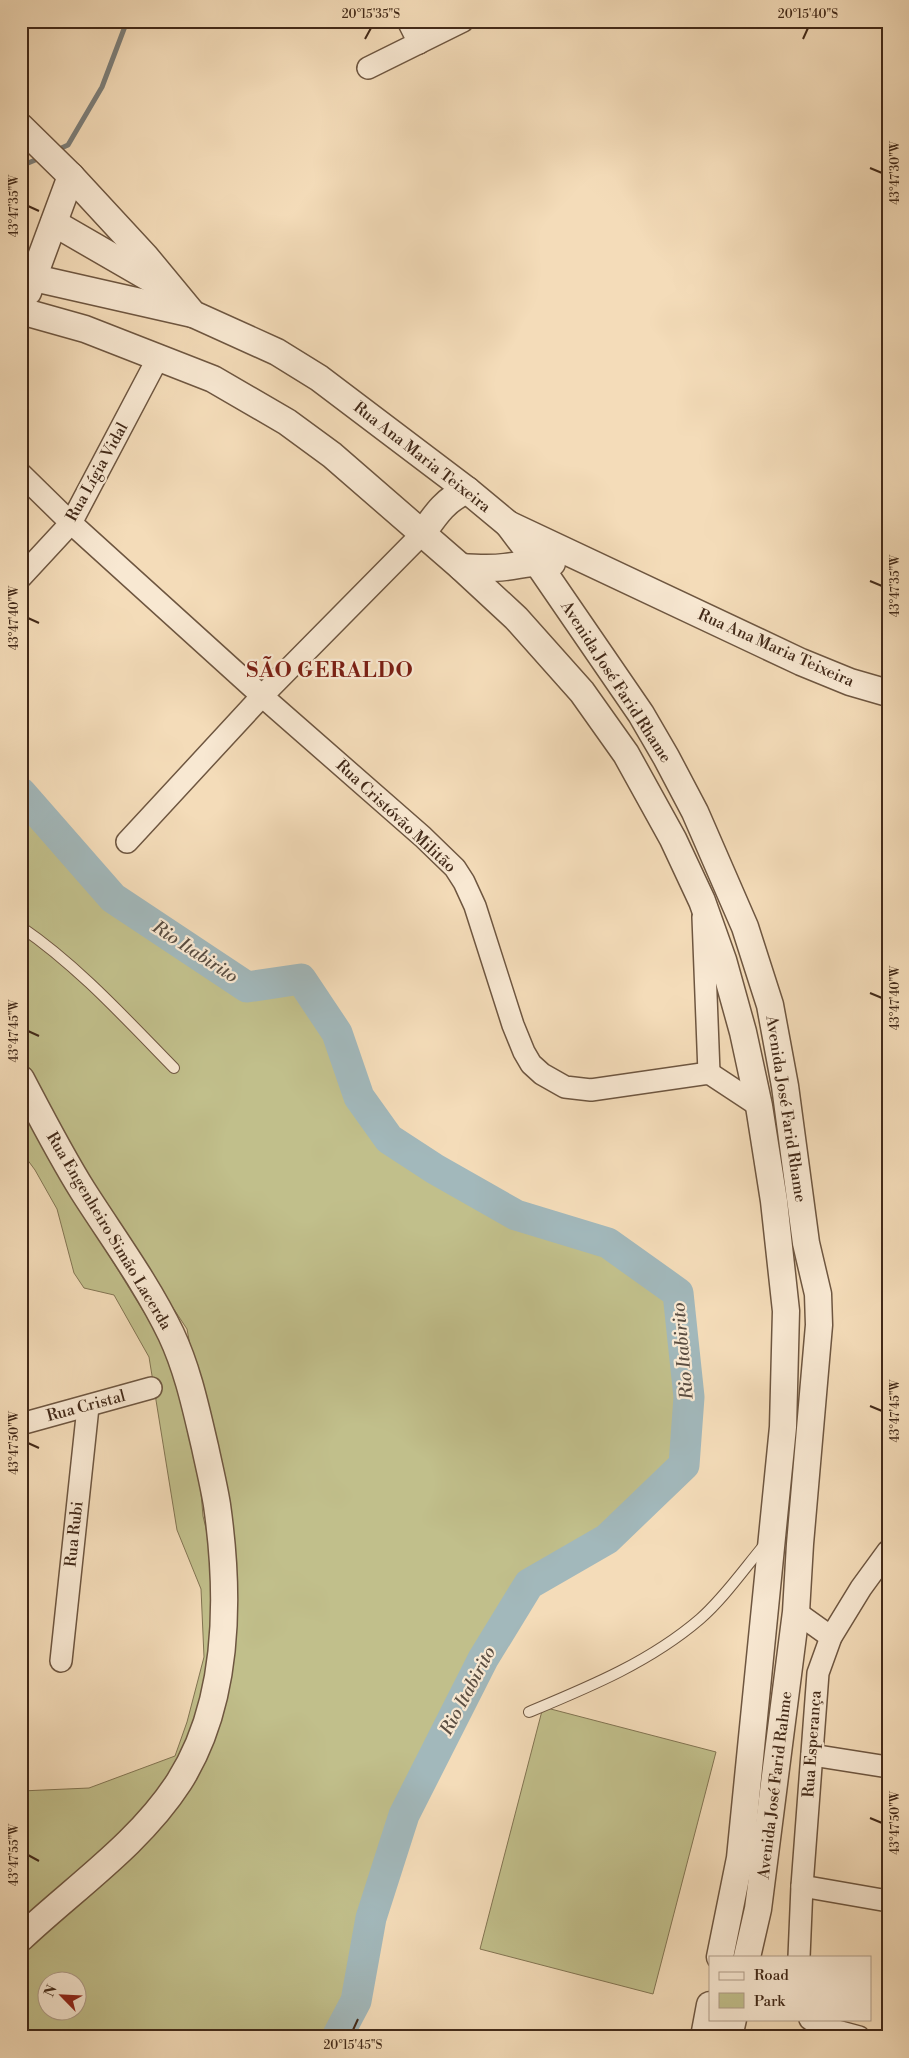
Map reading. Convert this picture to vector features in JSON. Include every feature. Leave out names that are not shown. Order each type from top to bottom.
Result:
[{"type":"street","points":[[408,21],[419,43]]},
{"type":"street","points":[[368,68],[463,21]]},
{"type":"street","name":"Rua Ana Maria Teixeira","points":[[27,133],[68,173],[145,256],[194,314],[277,352],[319,378],[467,490],[508,524],[801,662],[850,682],[888,693]]},
{"type":"street","points":[[68,173],[54,223],[28,276],[21,311],[85,329],[213,378],[287,422],[332,455],[461,567],[516,618],[582,692],[626,754],[673,839],[702,901],[723,960],[744,1032],[759,1106],[774,1201],[786,1311],[784,1427],[740,1858],[720,1956]]},
{"type":"street","points":[[54,223],[174,292]]},
{"type":"street","points":[[28,276],[194,314]]},
{"type":"street","name":"Rua Lígia Vidal","points":[[21,577],[71,523],[159,356]]},
{"type":"street","name":"Rua Cristóvão Militão","points":[[21,474],[71,523],[262,696],[423,837],[454,868],[464,882],[475,906],[513,1025],[524,1052],[531,1064],[542,1074],[565,1088],[591,1090],[709,1073]]},
{"type":"street","points":[[127,842],[262,696],[422,534],[446,503],[453,496],[467,490]]},
{"type":"street","name":"Avenida José Farid Rhame","points":[[508,524],[536,561],[641,714],[695,812],[745,927],[770,1005],[785,1086],[806,1243],[818,1294],[819,1325],[796,1612]]},
{"type":"street","points":[[461,567],[506,567],[536,561],[603,569]]},
{"type":"street","points":[[702,901],[709,1073],[759,1106]]},
{"type":"street","name":"Rua Engenheiro Simão Lacerda","points":[[21,1079],[81,1188],[155,1301],[182,1358],[198,1418],[217,1505],[224,1582],[222,1655],[209,1713],[196,1754],[159,1809],[128,1842],[21,1938]]},
{"type":"street","name":"Rua Cristal","points":[[21,1424],[151,1388]]},
{"type":"street","name":"Rua Rubi","points":[[61,1661],[88,1407]]},
{"type":"street","name":"Rua Esperança","points":[[798,1956],[818,1673],[831,1637],[875,1567],[888,1551]]},
{"type":"street","points":[[796,1612],[831,1637]]},
{"type":"street","name":"Avenida José Farid Rahme","points":[[747,1956],[758,1909],[796,1612]]},
{"type":"street","points":[[812,1755],[888,1767]]},
{"type":"street","points":[[802,1886],[888,1901]]},
{"type":"street","points":[[704,2037],[709,2010]]},
{"type":"street","points":[[729,2037],[733,2020]]},
{"type":"street","points":[[812,2020],[833,2030],[859,2037]]},
{"type":"lane","points":[[21,927],[39,939],[98,991],[174,1068]]},
{"type":"lane","points":[[529,1712],[622,1671],[663,1647],[700,1618],[727,1590],[773,1533]]},
{"type":"green space","points":[[21,793],[113,898],[247,987],[301,979],[337,1033],[359,1097],[389,1139],[435,1169],[516,1215],[608,1243],[678,1293],[689,1397],[684,1465],[607,1539],[529,1584],[483,1659],[404,1815],[371,1918],[356,2001],[337,2037],[21,2037],[21,1791],[89,1788],[175,1756],[187,1722],[204,1657],[201,1589],[177,1530],[149,1357],[114,1295],[84,1288],[74,1273],[57,1209],[35,1170],[21,1151],[21,1102],[102,1244],[156,1332],[195,1423],[203,1516],[213,1558],[218,1497],[187,1329],[87,1178],[21,1063]]},
{"type":"green space","points":[[543,1707],[716,1752],[653,1994],[480,1949]]},
{"type":"waterway","points":[[57,150],[68,145],[102,87],[127,21]]},
{"type":"waterway","points":[[21,166],[40,158]]},
{"type":"waterway","name":"Rio Itabirito","points":[[21,793],[113,898],[247,987],[301,979],[337,1033],[359,1097],[389,1139],[435,1169],[516,1215],[608,1243],[678,1293],[689,1397],[684,1465],[607,1539],[529,1584],[483,1659],[404,1815],[371,1918],[356,2001],[337,2037]]},
{"type":"district","name":"SÃO GERALDO","points":[[330,671]]}]
